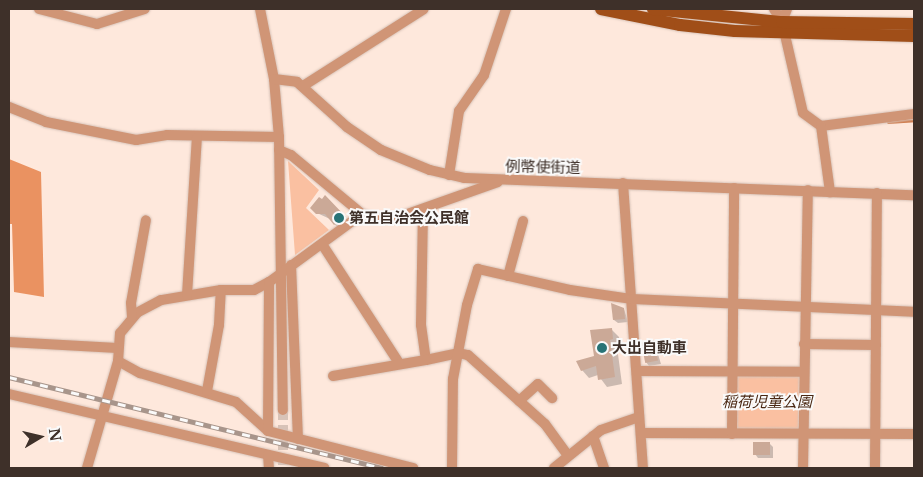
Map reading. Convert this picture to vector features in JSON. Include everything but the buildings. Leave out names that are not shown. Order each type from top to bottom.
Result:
[{"type":"main road","points":[[601,9],[680,25],[783,28],[914,36]]},
{"type":"main road","points":[[653,9],[783,28],[914,24]]},
{"type":"street","points":[[40,9],[97,24],[145,9]]},
{"type":"street","points":[[260,9],[274,79],[279,137],[282,410]]},
{"type":"street","points":[[303,86],[424,9]]},
{"type":"street","points":[[449,175],[459,111],[484,75],[506,9]]},
{"type":"street","points":[[774,9],[783,28],[803,113],[821,126],[914,114]]},
{"type":"street","points":[[783,28],[787,9]]},
{"type":"street","name":"例幣使街道","points":[[274,79],[291,79],[303,86],[369,143],[406,161],[449,175],[499,181],[624,183],[914,195]]},
{"type":"street","points":[[9,107],[46,122],[136,140],[166,135],[196,138],[279,137]]},
{"type":"street","points":[[821,126],[830,192]]},
{"type":"street","points":[[188,295],[196,138]]},
{"type":"street","points":[[279,150],[291,155],[362,214],[386,219],[423,210],[499,181]]},
{"type":"street","points":[[624,183],[643,468]]},
{"type":"street","points":[[732,434],[734,188]]},
{"type":"street","points":[[803,468],[803,372],[808,190]]},
{"type":"street","points":[[874,468],[877,193]]},
{"type":"street","points":[[423,210],[421,325],[426,360]]},
{"type":"street","points":[[87,467],[100,415],[118,361],[117,348],[120,333],[132,316],[161,300],[221,290],[254,290],[270,282],[362,214]]},
{"type":"street","points":[[132,316],[131,303],[146,220]]},
{"type":"street","points":[[508,276],[523,222]]},
{"type":"street","points":[[322,244],[399,363]]},
{"type":"street","points":[[291,265],[298,439]]},
{"type":"street","points":[[452,468],[453,380],[467,305],[478,269],[570,290],[632,299],[914,312]]},
{"type":"street","points":[[268,431],[270,282]]},
{"type":"street","points":[[207,391],[219,325],[221,290]]},
{"type":"street","points":[[9,342],[117,348]]},
{"type":"street","points":[[804,344],[876,345]]},
{"type":"street","points":[[333,376],[459,353],[468,355],[545,424],[568,456]]},
{"type":"street","points":[[118,361],[140,373],[207,391],[236,402],[268,431],[413,468]]},
{"type":"street","points":[[637,371],[803,372]]},
{"type":"street","points":[[519,401],[538,384],[552,398]]},
{"type":"street","points":[[9,394],[268,455],[298,465],[324,468]]},
{"type":"street","points":[[554,468],[593,436],[614,424],[640,417]]},
{"type":"street","points":[[641,433],[914,434]]},
{"type":"street","points":[[593,436],[604,468]]},
{"type":"street","points":[[268,455],[269,468]]},
{"type":"path","points":[[9,467],[87,467]]},
{"type":"green space","points":[[288,161],[319,190],[306,208],[329,230],[295,255]]},
{"type":"green space","name":"稲荷児童公園","points":[[736,374],[799,375],[798,430],[735,429]]},
{"type":"shaded area","points":[[9,159],[41,172],[44,297],[14,292],[12,224],[9,224]]},
{"type":"waterway","points":[[888,122],[914,120]]},
{"type":"tunnel","points":[[283,410],[283,468]]},
{"type":"railway","points":[[9,377],[383,468]]},
{"type":"place","name":"第五自治会公民館","points":[[339,218]]},
{"type":"place","name":"大出自動車","points":[[602,348]]}]
